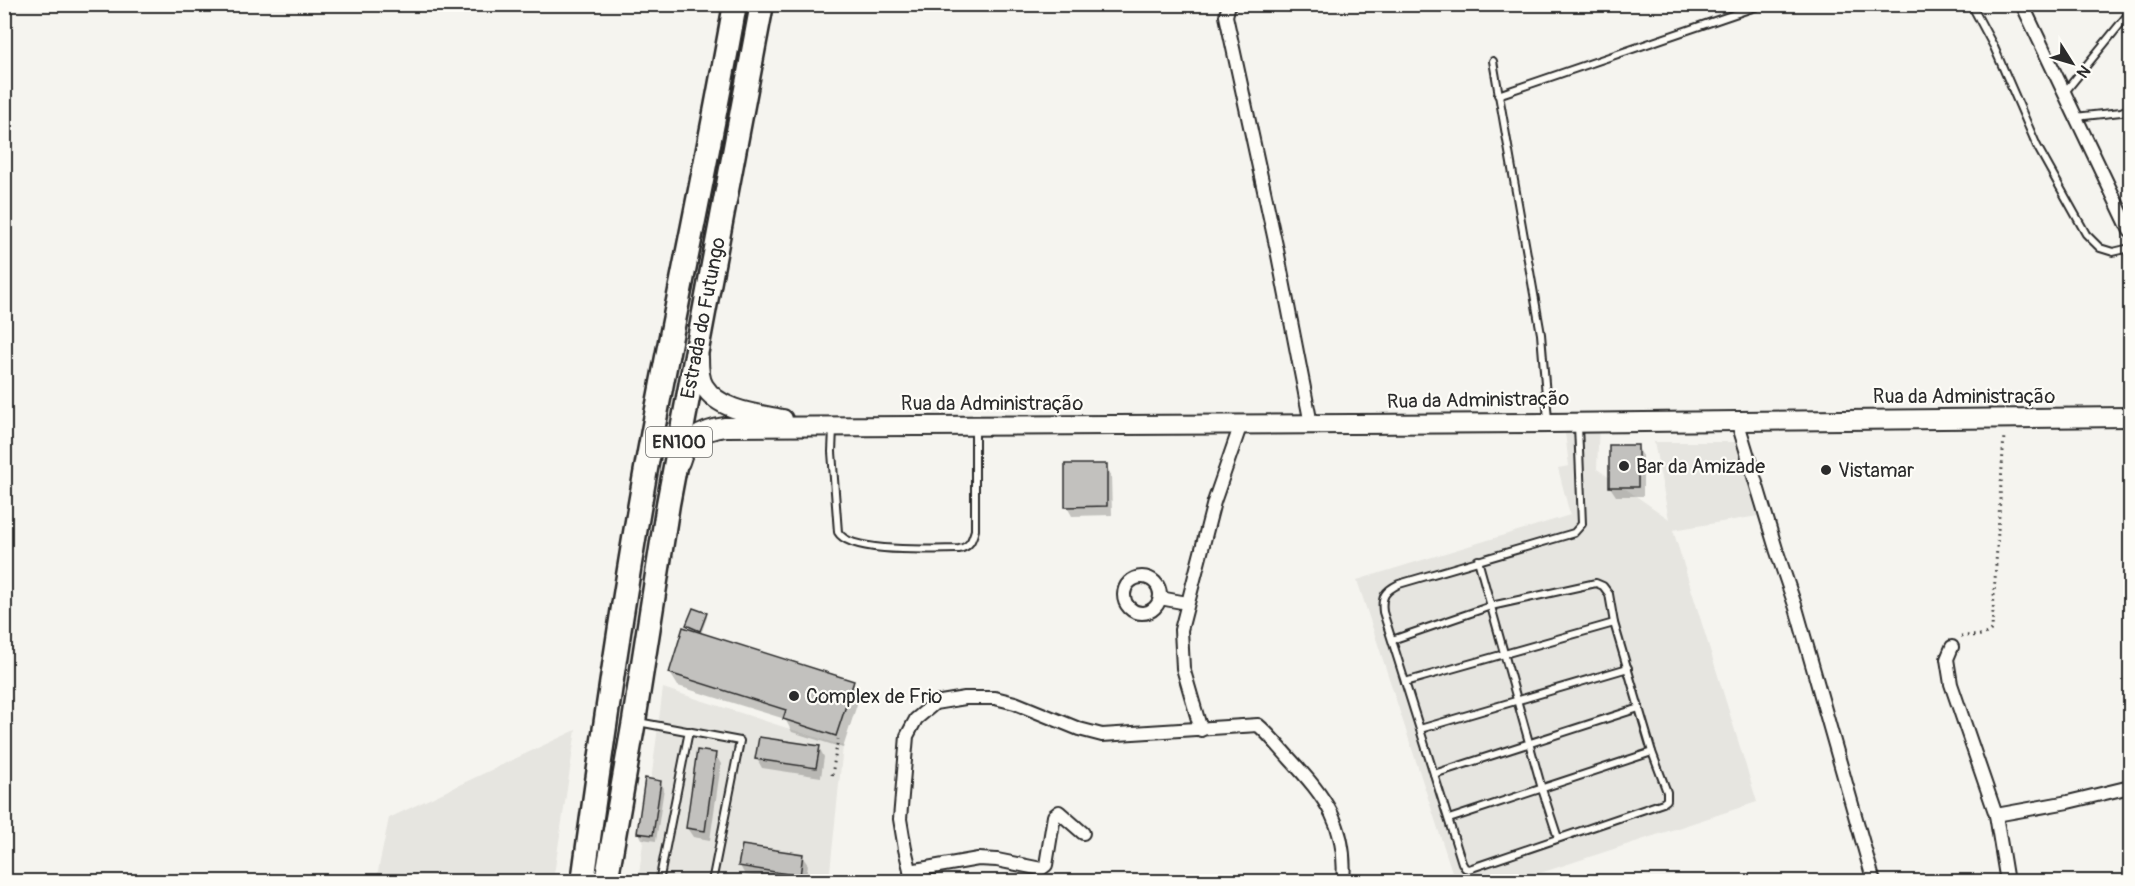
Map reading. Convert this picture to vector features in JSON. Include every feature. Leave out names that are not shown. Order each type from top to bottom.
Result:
[{"type":"highway","name":"Estrada do Futungo","points":[[582,882],[643,486],[715,122],[735,4]]},
{"type":"highway","name":"Estrada do Futungo","points":[[606,882],[668,504],[762,4]]},
{"type":"street","points":[[1230,4],[1226,16],[1278,250],[1311,424]]},
{"type":"street","points":[[2022,4],[2130,231]]},
{"type":"street","points":[[699,336],[700,373],[703,385],[720,401],[742,411],[829,427]]},
{"type":"street","name":"Rua da Administração","points":[[829,427],[2130,417]]},
{"type":"street","points":[[1737,420],[1799,620],[1874,882]]},
{"type":"street","points":[[1201,730],[1183,668],[1181,630],[1214,502],[1241,424]]},
{"type":"street","points":[[668,504],[682,455],[688,444],[698,434],[710,429],[725,427],[829,427]]},
{"type":"street","points":[[1160,598],[1187,603]]},
{"type":"street","points":[[1952,647],[1947,659],[1951,684],[1996,815],[2007,882]]},
{"type":"street","points":[[1083,833],[1059,812],[1054,816],[1046,866],[1041,869],[997,860],[978,859],[912,876],[900,819],[907,736],[916,719],[935,703],[965,698],[995,698],[1015,703],[1079,729],[1102,735],[1258,725],[1317,789],[1332,813],[1340,836],[1344,867],[1343,882]]},
{"type":"street","points":[[1996,815],[2068,802],[2130,787]]},
{"type":"lane","points":[[1498,95],[1764,4]]},
{"type":"lane","points":[[1971,4],[1994,47],[2037,146],[2086,234],[2100,248],[2113,252],[2130,248]]},
{"type":"lane","points":[[2064,94],[2130,12]]},
{"type":"lane","points":[[1493,61],[1541,334],[1549,423]]},
{"type":"lane","points":[[2075,117],[2121,112],[2130,108]]},
{"type":"lane","points":[[1392,640],[1491,606],[1596,583],[1603,586],[1609,594],[1614,623],[1652,752],[1667,792],[1666,800],[1663,803],[1469,869],[1465,868],[1383,612],[1382,600],[1386,590],[1399,584],[1574,534],[1579,530],[1582,524],[1578,422]]},
{"type":"lane","points":[[829,427],[837,532],[840,536],[858,544],[878,547],[959,549],[965,548],[972,542],[975,530],[975,426]]},
{"type":"lane","points":[[1478,560],[1529,744],[1558,838]]},
{"type":"lane","points":[[1405,682],[1614,623]]},
{"type":"lane","points":[[1420,729],[1628,668]]},
{"type":"lane","points":[[1434,774],[1640,708]]},
{"type":"lane","points":[[634,721],[740,741],[712,882]]},
{"type":"lane","points":[[659,882],[689,731]]},
{"type":"lane","points":[[1449,819],[1652,752]]},
{"type":"path","points":[[1952,647],[1961,635],[1986,634],[1992,627],[2006,418]]},
{"type":"path","points":[[832,775],[838,739]]},
{"type":"shaded area","points":[[1599,423],[1597,469],[1669,519],[1654,442],[1737,442],[1758,516],[1673,530],[1757,802],[1516,881],[1455,881],[1357,580],[1570,515],[1558,468],[1569,466],[1564,424]]},
{"type":"shaded area","points":[[663,688],[843,746],[829,881],[638,882]]},
{"type":"shaded area","points":[[576,730],[553,881],[376,881],[389,818]]},
{"type":"building","name":"Bar da Amizade","points":[[1609,445],[1638,445],[1638,487],[1609,487]]},
{"type":"building","points":[[1065,464],[1107,464],[1107,506],[1065,507]]},
{"type":"building","points":[[693,608],[707,613],[700,631],[686,625]]},
{"type":"building","name":"Complex de Frio","points":[[683,627],[854,681],[836,736],[783,719],[786,710],[669,673]]},
{"type":"building","points":[[759,737],[820,746],[816,768],[755,759]]},
{"type":"building","points":[[697,750],[716,753],[705,831],[686,828]]},
{"type":"building","points":[[645,778],[661,781],[653,835],[637,833]]},
{"type":"building","points":[[742,845],[803,854],[800,876],[738,866]]},
{"type":"place","name":"Bar da Amizade","points":[[1624,466]]},
{"type":"place","name":"Vistamar","points":[[1826,470]]},
{"type":"place","name":"Complex de Frio","points":[[794,696]]}]
